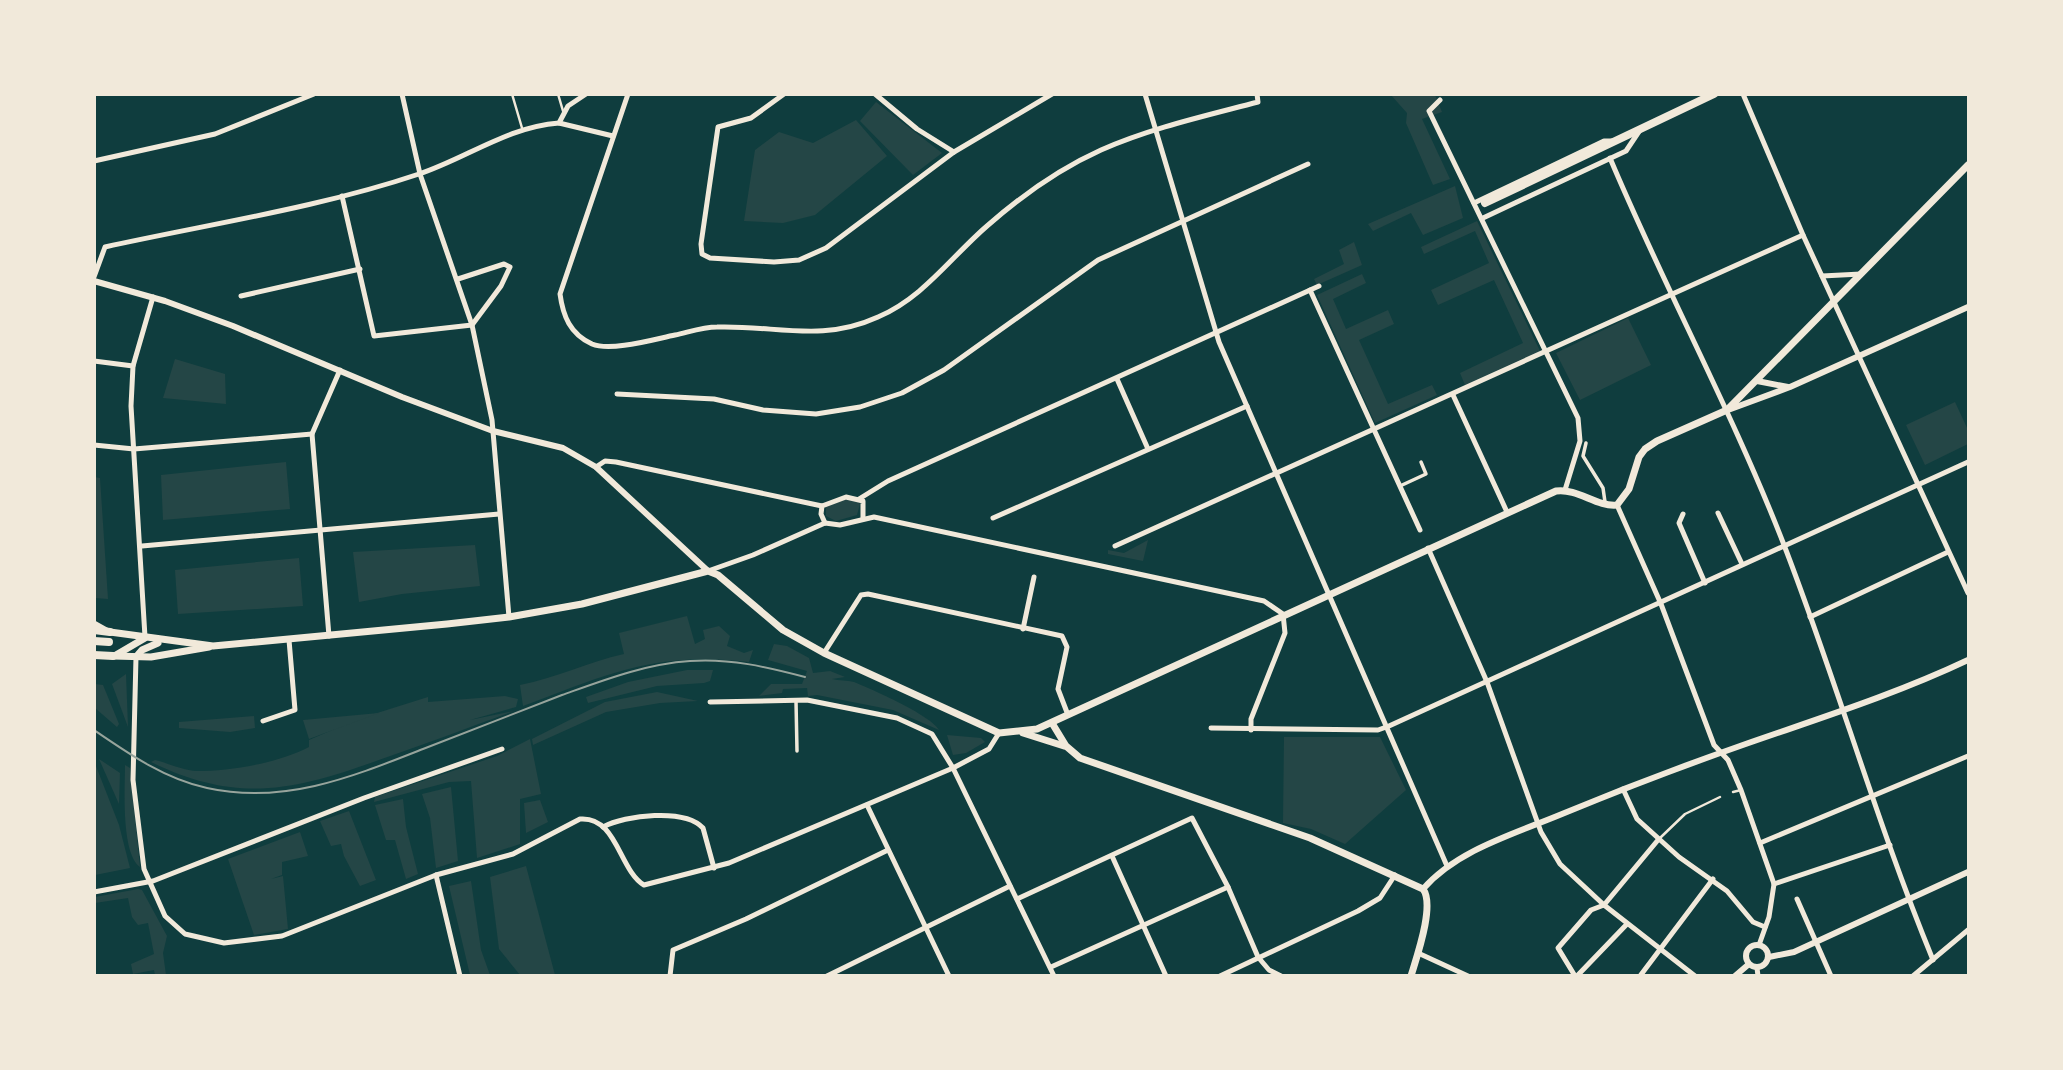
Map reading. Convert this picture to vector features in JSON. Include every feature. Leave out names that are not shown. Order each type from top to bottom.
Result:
[{"type":"main road","points":[[1485,203],[1714,94]]},
{"type":"main road","points":[[1022,733],[1052,723],[1507,512],[1565,490],[1605,504],[1617,505],[1645,449],[1727,410],[1969,165]]},
{"type":"main road","points":[[94,655],[165,655],[213,646],[509,617],[620,596],[708,571],[718,575],[783,630],[824,653],[999,733],[1022,733],[1066,746]]},
{"type":"main road","points":[[94,630],[148,641],[213,646]]},
{"type":"main road","points":[[124,635],[134,646],[136,657]]},
{"type":"main road","points":[[94,641],[109,642]]},
{"type":"main road","points":[[113,656],[148,641]]},
{"type":"main road","points":[[148,641],[165,655]]},
{"type":"main road","points":[[136,657],[148,641]]},
{"type":"main road","points":[[1052,723],[1066,746],[1080,758],[1283,828],[1423,889],[1427,904],[1411,975]]},
{"type":"street","points":[[94,161],[215,134],[314,94]]},
{"type":"street","points":[[402,94],[421,174],[472,325],[493,432],[509,617]]},
{"type":"street","points":[[559,123],[563,111],[586,94]]},
{"type":"street","points":[[628,94],[559,294],[563,316],[578,335],[595,345],[623,345],[716,327],[810,333],[846,329],[880,316],[913,297],[987,226],[1047,181],[1099,151],[1157,129],[1258,102],[1257,94]]},
{"type":"street","points":[[784,94],[751,118],[718,127],[701,244],[702,254],[748,263],[799,260],[826,248],[954,152],[1052,94]]},
{"type":"street","points":[[875,94],[917,129],[954,152]]},
{"type":"street","points":[[1145,94],[1216,331],[1274,473],[1447,866]]},
{"type":"street","points":[[1743,94],[1858,357],[1969,593]]},
{"type":"street","points":[[1440,100],[1429,111],[1578,418],[1581,434],[1565,490]]},
{"type":"street","points":[[613,136],[559,123],[522,128],[421,174],[342,196],[105,247],[94,279],[233,326],[493,432],[563,449],[596,467],[708,571],[825,523]]},
{"type":"street","points":[[1483,218],[1626,151],[1640,129]]},
{"type":"street","points":[[1474,203],[1604,141],[1619,141]]},
{"type":"street","points":[[1611,158],[1727,410],[1784,545],[1908,899],[1933,960]]},
{"type":"street","points":[[617,394],[714,398],[763,411],[816,414],[860,407],[902,393],[944,370],[1098,260],[1308,164]]},
{"type":"street","points":[[342,196],[374,336],[472,325],[501,286],[510,267],[504,264],[458,279]]},
{"type":"street","points":[[1115,546],[1803,235]]},
{"type":"street","points":[[241,296],[360,269]]},
{"type":"street","points":[[1822,276],[1861,274]]},
{"type":"street","points":[[596,467],[605,461],[616,462],[822,506],[834,499],[859,499],[888,481],[1319,286]]},
{"type":"street","points":[[1310,290],[1420,530]]},
{"type":"street","points":[[148,641],[131,406],[133,366],[153,297]]},
{"type":"street","points":[[1727,410],[1790,387],[1969,307]]},
{"type":"street","points":[[94,361],[133,366]]},
{"type":"street","points":[[329,636],[312,434],[340,370]]},
{"type":"street","points":[[1117,379],[1148,449]]},
{"type":"street","points":[[1757,381],[1790,387]]},
{"type":"street","points":[[1453,395],[1507,512]]},
{"type":"street","points":[[993,518],[1247,406]]},
{"type":"street","points":[[94,445],[134,449],[312,434]]},
{"type":"street","points":[[1586,443],[1586,459],[1602,484],[1607,497],[1605,504]]},
{"type":"street","points":[[1400,486],[1426,474],[1421,461]]},
{"type":"street","points":[[1211,728],[1378,730],[1387,727],[1969,462]]},
{"type":"street","points":[[859,499],[865,506],[863,518]]},
{"type":"street","points":[[1617,505],[1661,604],[1714,745],[1728,760],[1741,790],[1774,884],[1774,897],[1759,945]]},
{"type":"street","points":[[822,506],[821,514],[825,523],[831,526],[849,524],[863,518],[884,519],[1265,601],[1283,614],[1285,633],[1251,719],[1251,730]]},
{"type":"street","points":[[1718,513],[1742,564]]},
{"type":"street","points":[[142,546],[499,514]]},
{"type":"street","points":[[1683,514],[1679,523],[1705,583]]},
{"type":"street","points":[[1428,548],[1487,682],[1538,824],[1560,864],[1627,924],[1695,975]]},
{"type":"street","points":[[1810,617],[1948,552]]},
{"type":"street","points":[[1023,629],[1034,576]]},
{"type":"street","points":[[824,653],[862,595],[868,594],[1065,639],[1067,647],[1058,689],[1068,715]]},
{"type":"street","points":[[94,623],[110,632]]},
{"type":"street","points":[[263,722],[295,710],[289,639]]},
{"type":"street","points":[[136,657],[133,780],[148,882],[165,916],[176,929],[198,938],[224,943],[282,936],[436,874],[513,854],[580,819],[590,819],[603,827],[644,885],[714,868],[953,768],[989,749],[999,733]]},
{"type":"street","points":[[1423,889],[1447,866],[1538,824],[1623,789],[1915,685],[1969,660]]},
{"type":"street","points":[[796,701],[797,751]]},
{"type":"street","points":[[710,702],[796,701],[846,706],[897,718],[932,734],[953,768],[1054,975]]},
{"type":"street","points":[[94,892],[148,882],[364,798],[502,749]]},
{"type":"street","points":[[1760,843],[1969,756]]},
{"type":"street","points":[[1623,789],[1634,816],[1658,840],[1713,878],[1753,922],[1765,927]]},
{"type":"street","points":[[867,805],[949,975]]},
{"type":"street","points":[[603,827],[633,816],[694,821],[703,828],[714,868]]},
{"type":"street","points":[[1017,900],[1192,818],[1228,887],[1258,957],[1269,970],[1282,975]]},
{"type":"street","points":[[1627,924],[1576,975],[1558,948],[1591,910],[1604,905],[1658,840]]},
{"type":"street","points":[[1774,884],[1890,845]]},
{"type":"street","points":[[670,975],[673,950],[746,919],[888,850]]},
{"type":"street","points":[[1112,856],[1166,975]]},
{"type":"street","points":[[1769,957],[1783,956],[1816,942],[1969,872]]},
{"type":"street","points":[[436,874],[460,975]]},
{"type":"street","points":[[1220,975],[1380,898],[1395,875]]},
{"type":"street","points":[[1640,975],[1713,878]]},
{"type":"street","points":[[827,975],[1010,886]]},
{"type":"street","points":[[1051,967],[1228,887]]},
{"type":"street","points":[[1797,899],[1831,975]]},
{"type":"street","points":[[1913,975],[1969,930]]},
{"type":"street","points":[[1759,945],[1765,948],[1769,957],[1757,972],[1746,957],[1748,949],[1759,945]]},
{"type":"street","points":[[1418,953],[1468,975]]},
{"type":"street","points":[[1735,975],[1749,964]]},
{"type":"lane","points":[[512,94],[522,128]]},
{"type":"lane","points":[[558,94],[563,111]]},
{"type":"lane","points":[[1733,792],[1741,790]]},
{"type":"lane","points":[[1658,840],[1685,814],[1720,797]]},
{"type":"shaded area","points":[[1391,95],[1435,95],[1442,112],[1422,119],[1450,179],[1433,185],[1406,123],[1407,113]]},
{"type":"shaded area","points":[[876,102],[942,153],[913,175],[860,121]]},
{"type":"shaded area","points":[[856,120],[887,156],[815,215],[783,223],[744,221],[755,150],[779,132],[813,143]]},
{"type":"shaded area","points":[[1455,186],[1463,218],[1423,235],[1411,213],[1373,231],[1368,224]]},
{"type":"shaded area","points":[[1477,221],[1540,351],[1465,385],[1460,373],[1523,343],[1494,280],[1438,305],[1431,290],[1489,263],[1475,231],[1424,254],[1421,247]]},
{"type":"shaded area","points":[[1354,242],[1362,265],[1317,285],[1314,279],[1344,264],[1339,250]]},
{"type":"shaded area","points":[[1362,274],[1366,283],[1333,299],[1346,329],[1388,310],[1394,324],[1359,340],[1388,404],[1432,385],[1437,395],[1375,423],[1317,295]]},
{"type":"shaded area","points":[[1628,318],[1651,365],[1580,400],[1556,353]]},
{"type":"shaded area","points":[[175,359],[225,374],[226,404],[163,398]]},
{"type":"shaded area","points":[[1955,402],[1968,430],[1968,444],[1925,465],[1906,425]]},
{"type":"shaded area","points":[[286,462],[290,509],[163,520],[161,475]]},
{"type":"shaded area","points":[[94,477],[100,478],[108,599],[95,598]]},
{"type":"shaded area","points":[[847,499],[856,500],[860,504],[857,515],[836,521],[826,516],[826,507]]},
{"type":"shaded area","points":[[1148,540],[1143,561],[1108,554],[1108,550],[1124,553]]},
{"type":"shaded area","points":[[475,545],[480,586],[402,594],[359,602],[353,552]]},
{"type":"shaded area","points":[[299,558],[303,606],[178,614],[175,570]]},
{"type":"shaded area","points":[[687,616],[695,644],[705,639],[703,630],[719,626],[730,636],[727,646],[744,653],[753,650],[749,662],[686,660],[633,668],[523,706],[520,685],[624,654],[619,633]]},
{"type":"shaded area","points":[[774,644],[787,646],[809,658],[813,673],[830,671],[845,677],[832,679],[854,682],[886,696],[925,717],[939,730],[893,710],[817,695],[808,696],[807,688],[783,689],[782,693],[759,696],[771,684],[802,684],[807,671],[768,660]]},
{"type":"shaded area","points":[[687,670],[713,670],[710,681],[704,683],[657,686],[588,703],[586,697],[628,682]]},
{"type":"shaded area","points":[[126,674],[128,727],[112,684]]},
{"type":"shaded area","points":[[95,684],[103,685],[119,724],[117,727],[95,708]]},
{"type":"shaded area","points":[[657,692],[698,701],[660,703],[606,712],[533,745],[532,739],[605,702]]},
{"type":"shaded area","points":[[505,696],[518,699],[516,707],[470,720],[514,711],[360,767],[301,784],[272,788],[215,785],[151,762],[155,760],[197,771],[255,765],[297,753],[309,747],[309,740],[355,720],[428,697],[428,702]]},
{"type":"shaded area","points":[[379,713],[309,739],[303,720]]},
{"type":"shaded area","points":[[254,716],[255,728],[230,732],[179,728],[179,722]]},
{"type":"shaded area","points":[[947,735],[981,738],[985,742],[966,753],[953,755]]},
{"type":"shaded area","points":[[1284,737],[1380,737],[1406,790],[1345,844],[1311,829],[1283,823]]},
{"type":"shaded area","points":[[530,739],[541,794],[520,799],[520,844],[477,858],[471,781],[449,782],[374,802],[375,797],[497,756]]},
{"type":"shaded area","points":[[99,759],[120,773],[119,804]]},
{"type":"shaded area","points":[[94,761],[119,825],[130,868],[95,875]]},
{"type":"shaded area","points":[[125,765],[130,768],[140,867],[134,860],[127,835]]},
{"type":"shaded area","points":[[451,787],[458,861],[436,868],[430,818],[422,794]]},
{"type":"shaded area","points":[[403,799],[406,827],[418,874],[406,879],[395,840],[386,840],[375,805]]},
{"type":"shaded area","points":[[540,800],[548,822],[526,833],[524,803]]},
{"type":"shaded area","points":[[349,811],[376,880],[360,886],[344,856],[341,844],[331,846],[320,821]]},
{"type":"shaded area","points":[[300,832],[308,856],[282,862],[282,875],[271,879],[283,876],[288,929],[254,935],[228,859]]},
{"type":"shaded area","points":[[526,866],[555,975],[520,975],[499,949],[490,877]]},
{"type":"shaded area","points":[[471,881],[481,950],[490,975],[470,975],[449,886]]},
{"type":"shaded area","points":[[142,890],[167,936],[163,953],[166,975],[155,975],[154,970],[133,974],[131,964],[154,954],[148,923],[138,925],[132,917],[128,898],[95,903],[95,897]]},
{"type":"tram line","points":[[94,730],[134,757],[192,784],[235,792],[290,791],[344,778],[562,695],[657,665],[690,661],[734,662],[805,677]]}]
